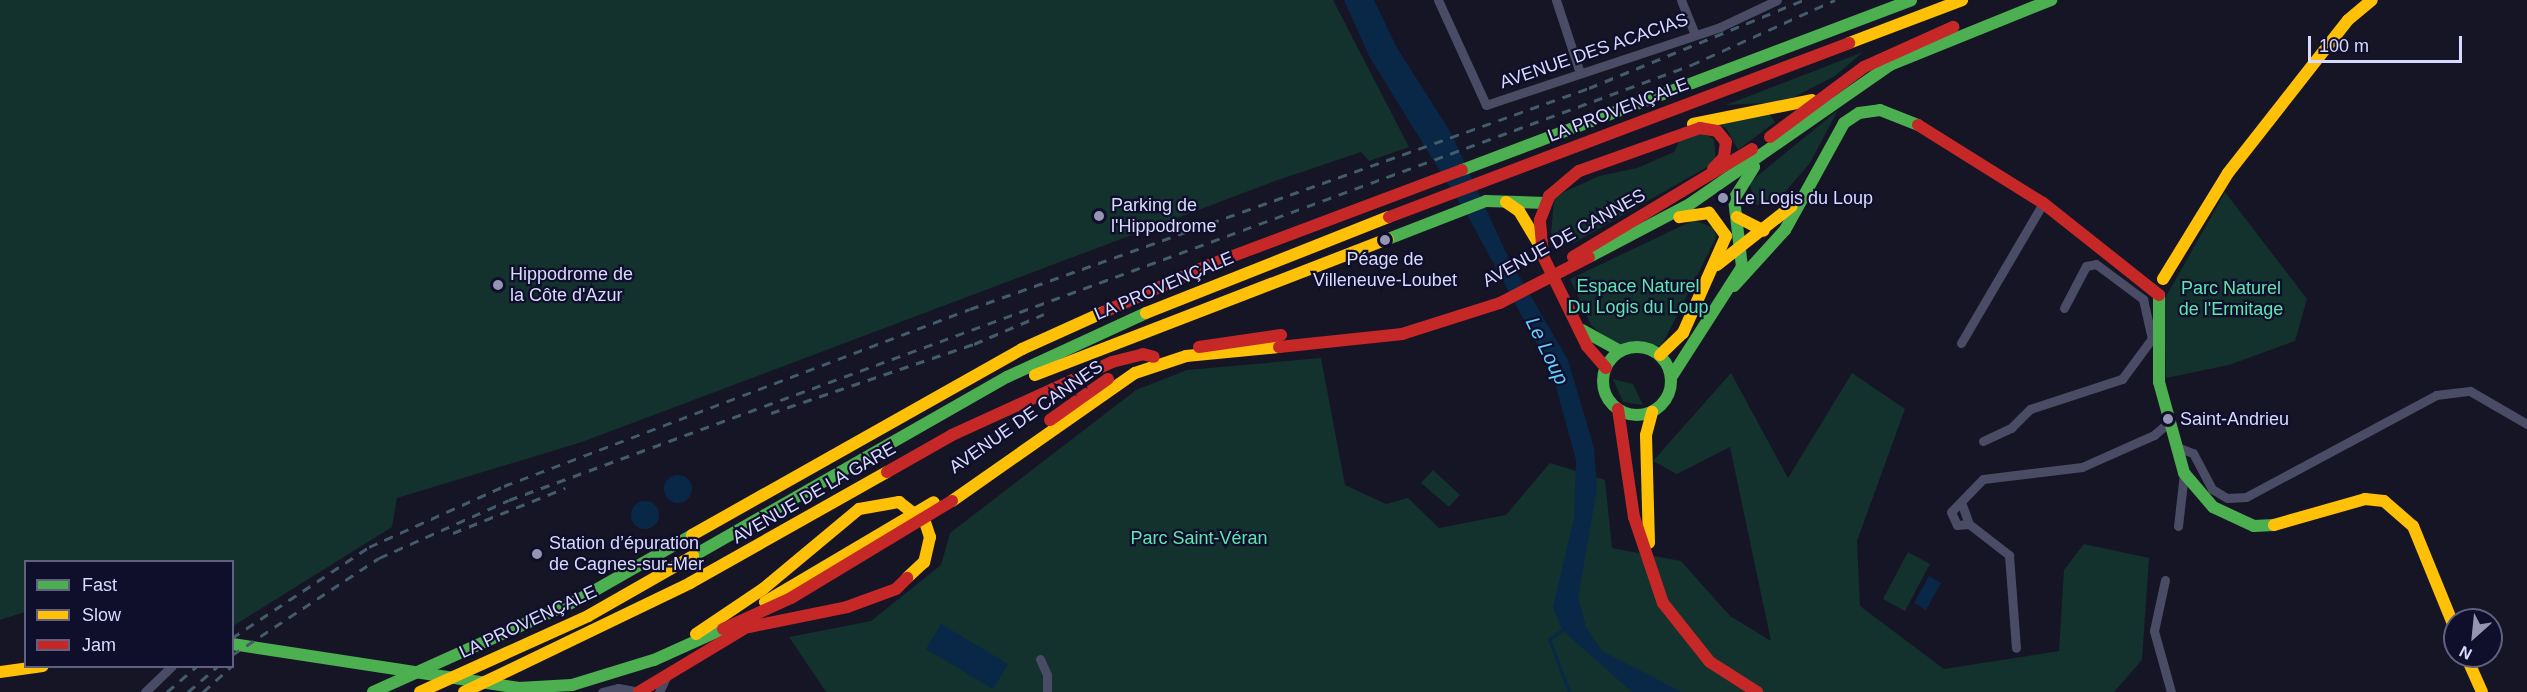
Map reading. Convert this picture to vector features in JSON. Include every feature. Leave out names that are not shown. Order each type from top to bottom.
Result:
[{"type":"main road","name":"LA PROVENÇALE","points":[[373,692],[578,600],[1022,349],[1209,265],[1496,154],[1911,0]]},
{"type":"main road","name":"LA PROVENÇALE","points":[[420,692],[588,616],[784,508],[908,432],[1110,328],[1503,172],[1962,0]]},
{"type":"main road","name":"AVENUE DE CANNES","points":[[1560,269],[1702,180],[1880,57],[2021,0]]},
{"type":"main road","points":[[1652,575],[1645,485],[1646,427],[1652,412],[1667,398],[1672,376],[1731,289],[1742,267],[1742,247],[1735,192],[1743,178],[1800,127],[1908,56],[2051,0]]},
{"type":"main road","points":[[2154,280],[2228,173],[2348,20],[2372,0]]},
{"type":"main road","points":[[1651,144],[1706,120],[1804,104],[1842,82]]},
{"type":"main road","points":[[1731,289],[1769,251],[1844,123],[1859,113],[1880,111],[1913,122],[2043,204],[2136,273],[2154,280]]},
{"type":"main road","name":"AVENUE DE CANNES","points":[[234,644],[467,687],[555,688],[605,676],[699,642],[791,598],[953,501],[1135,373],[1186,356],[1402,334],[1474,310],[1644,231],[1800,127]]},
{"type":"main road","points":[[1540,246],[1545,203],[1571,174],[1700,128],[1717,131],[1726,152],[1702,180]]},
{"type":"main road","points":[[1717,265],[1764,231],[1799,198]]},
{"type":"main road","points":[[1503,200],[1519,211],[1540,246],[1580,328],[1606,368]]},
{"type":"main road","points":[[908,432],[1084,354],[1486,201],[1545,203]]},
{"type":"main road","points":[[1644,231],[1694,212],[1708,213],[1742,247],[1769,251]]},
{"type":"main road","points":[[1737,217],[1764,231],[1769,251]]},
{"type":"main road","points":[[1660,355],[1679,340],[1717,265],[1724,229]]},
{"type":"main road","points":[[2154,280],[2159,295],[2154,336],[2169,422],[2184,473],[2213,507],[2254,526],[2286,524],[2365,499],[2384,501],[2413,526],[2446,608]]},
{"type":"main road","name":"AVENUE DE CANNES","points":[[234,638],[495,687],[561,680],[696,634],[787,589],[949,494],[1091,388],[1154,357],[1224,341],[1402,326],[1474,310]]},
{"type":"main road","points":[[1580,328],[1620,351],[1646,348],[1660,355],[1672,376]]},
{"type":"main road","points":[[1620,351],[1606,368],[1604,389],[1618,409],[1626,478],[1652,575],[1670,616],[1693,646],[1757,692]]},
{"type":"main road","name":"AVENUE DE LA GARE","points":[[467,687],[690,584],[962,430],[1112,362],[1143,354],[1154,357]]},
{"type":"main road","points":[[1618,409],[1632,415],[1652,412]]},
{"type":"main road","points":[[696,634],[763,589],[859,509],[885,501],[907,506],[928,528],[924,562],[896,589],[855,605],[749,627]]},
{"type":"main road","points":[[639,692],[749,627],[791,598]]},
{"type":"main road","points":[[0,672],[29,668]]},
{"type":"main road","points":[[2471,668],[2482,692]]},
{"type":"street","name":"AVENUE DES ACACIAS","points":[[1438,0],[1486,105],[1694,33],[1777,0]]},
{"type":"street","points":[[1556,0],[1580,73]]},
{"type":"street","points":[[1681,0],[1694,33]]},
{"type":"street","points":[[1961,343],[2043,204]]},
{"type":"street","points":[[1983,441],[2011,428],[2030,409],[2122,379],[2154,336],[2143,299],[2096,264],[2086,266],[2064,308]]},
{"type":"street","points":[[2177,447],[2193,453],[2212,489],[2227,498],[2246,497],[2436,395],[2470,391],[2527,424]]},
{"type":"street","points":[[2016,648],[2009,555],[1969,524],[1961,502],[1983,479],[2082,467],[2154,435],[2169,422]]},
{"type":"street","points":[[2178,526],[2184,473]]},
{"type":"street","points":[[2166,580],[2154,631],[2171,692]]},
{"type":"street","points":[[1040,659],[1047,675],[1047,692]]},
{"type":"street","points":[[145,692],[170,668]]},
{"type":"street","points":[[659,692],[667,675]]},
{"type":"street","points":[[602,692],[639,692]]},
{"type":"green space","name":"Hippodrome de la Côte d'Azur","points":[[0,0],[1333,0],[1409,147],[1369,161],[1361,152],[1275,181],[582,442],[397,498],[392,527],[234,625],[234,560],[24,560],[24,612],[0,620]]},
{"type":"green space","points":[[1863,52],[1835,76],[1784,102],[1726,105]]},
{"type":"green space","points":[[1838,110],[1810,163],[1772,207],[1754,204],[1750,184],[1756,177]]},
{"type":"green space","points":[[1769,114],[1775,122],[1738,150],[1726,128],[1717,124]]},
{"type":"green space","points":[[1703,133],[1714,139],[1716,162],[1574,243],[1551,234],[1554,199],[1562,193],[1599,176],[1637,168],[1674,152],[1680,140]]},
{"type":"green space","name":"Parc Naturel de l'Ermitage","points":[[2225,192],[2307,299],[2295,341],[2229,365],[2166,378],[2164,300]]},
{"type":"green space","name":"Espace Naturel Du Logis du Loup","points":[[1694,220],[1714,228],[1716,238],[1661,347],[1634,342],[1615,346],[1591,325],[1570,279]]},
{"type":"green space","name":"Parc Saint-Véran","points":[[1321,358],[1345,485],[1386,504],[1408,498],[1439,528],[1506,515],[1550,463],[1605,480],[1612,548],[1681,561],[1730,616],[1771,641],[1730,447],[1677,474],[1653,461],[1731,373],[1788,478],[1852,373],[1905,409],[1857,541],[1860,606],[1944,669],[2059,651],[2064,570],[2084,544],[2149,558],[2142,660],[2114,692],[826,692],[789,637],[871,621],[941,565],[950,533],[1136,390],[1187,370]]},
{"type":"green space","points":[[1613,379],[1633,384],[1643,405],[1623,402]]},
{"type":"green space","points":[[1433,470],[1460,495],[1449,507],[1421,483]]},
{"type":"green space","points":[[1908,552],[1930,564],[1905,611],[1883,599]]},
{"type":"water","name":"Le Loup","points":[[1344,0],[1374,0],[1397,48],[1451,133],[1508,257],[1568,360],[1594,448],[1597,489],[1578,598],[1586,627],[1602,651],[1682,692],[1632,692],[1562,630],[1553,607],[1574,518],[1576,460],[1552,372],[1469,218],[1369,56]]},
{"type":"water","points":[[678,475],[688,479],[692,489],[688,499],[678,503],[668,499],[664,489],[668,479]]},
{"type":"water","points":[[645,501],[655,505],[659,515],[655,525],[645,529],[635,525],[631,515],[635,505]]},
{"type":"water","points":[[1929,576],[1941,583],[1926,610],[1914,603]]},
{"type":"water","points":[[941,624],[1008,664],[993,689],[926,649]]},
{"type":"waterway","points":[[1562,630],[1549,639],[1569,692]]},
{"type":"railway","points":[[234,637],[369,547],[504,486],[970,309],[1589,88],[1804,0]]},
{"type":"railway","points":[[234,654],[379,558],[509,500],[1691,65],[1835,0]]},
{"type":"railway","points":[[771,413],[974,344],[1044,314]]},
{"type":"railway","points":[[453,533],[565,488]]},
{"type":"railway","points":[[167,692],[195,668]]},
{"type":"railway","points":[[188,692],[216,668]]},
{"type":"railway","points":[[203,692],[230,668]]},
{"type":"traffic: fast","points":[[1462,170],[1911,0]]},
{"type":"traffic: fast","points":[[1589,257],[1690,204],[1890,65],[2051,0]]},
{"type":"traffic: fast","points":[[1734,286],[1785,230],[1844,123],[1859,113],[1880,110],[1918,125]]},
{"type":"traffic: fast","points":[[1672,376],[1742,267],[1734,199],[1754,167]]},
{"type":"traffic: fast","points":[[1388,239],[1486,201],[1545,203]]},
{"type":"traffic: fast","points":[[2159,295],[2159,382],[2184,473],[2213,507],[2254,526],[2274,525]]},
{"type":"traffic: fast","points":[[693,556],[1007,377],[1146,313]]},
{"type":"traffic: fast","points":[[1582,330],[1620,351]]},
{"type":"traffic: fast","points":[[1644,347],[1656,353],[1665,362],[1671,374],[1671,381],[1669,394],[1661,405],[1644,415],[1630,415],[1613,405],[1605,394],[1603,374],[1613,357],[1624,349],[1644,347]]},
{"type":"traffic: fast","points":[[373,692],[578,600],[692,535]]},
{"type":"traffic: fast","points":[[234,644],[518,688],[572,685],[654,660],[723,629]]},
{"type":"traffic: slow","points":[[1849,43],[1962,0]]},
{"type":"traffic: slow","points":[[2163,279],[2228,173],[2348,20],[2372,0]]},
{"type":"traffic: slow","points":[[1693,124],[1812,100]]},
{"type":"traffic: slow","points":[[1506,202],[1519,211],[1540,246]]},
{"type":"traffic: slow","points":[[1717,265],[1792,206]]},
{"type":"traffic: slow","points":[[1660,355],[1683,333],[1726,236],[1709,213],[1679,217]]},
{"type":"traffic: slow","points":[[1146,313],[1389,217]]},
{"type":"traffic: slow","points":[[1737,217],[1764,231]]},
{"type":"traffic: slow","points":[[1035,375],[1388,239]]},
{"type":"traffic: slow","points":[[692,535],[1022,349],[1104,312]]},
{"type":"traffic: slow","points":[[952,501],[1135,373],[1186,356],[1279,347]]},
{"type":"traffic: slow","points":[[1649,543],[1646,435],[1652,412]]},
{"type":"traffic: slow","points":[[464,692],[690,583],[887,472]]},
{"type":"traffic: slow","points":[[2274,525],[2365,499],[2384,501],[2413,526],[2446,608]]},
{"type":"traffic: slow","points":[[696,634],[763,589],[859,509],[899,502],[925,522],[930,537],[924,562],[907,578]]},
{"type":"traffic: slow","points":[[765,602],[934,502]]},
{"type":"traffic: slow","points":[[420,692],[588,616],[693,556]]},
{"type":"traffic: slow","points":[[0,672],[29,668]]},
{"type":"traffic: slow","points":[[2471,668],[2482,692]]},
{"type":"traffic: jam","points":[[1770,137],[1864,67],[1953,27]]},
{"type":"traffic: jam","points":[[1389,217],[1849,43]]},
{"type":"traffic: jam","points":[[1918,125],[2043,203],[2159,295]]},
{"type":"traffic: jam","points":[[1606,368],[1587,346],[1543,256],[1540,220],[1549,196],[1579,171],[1700,128],[1717,131],[1726,142],[1724,157],[1713,169]]},
{"type":"traffic: jam","points":[[1573,257],[1752,149]]},
{"type":"traffic: jam","points":[[1104,312],[1209,265],[1462,170]]},
{"type":"traffic: jam","points":[[1279,347],[1402,334],[1500,303],[1589,257]]},
{"type":"traffic: jam","points":[[1199,347],[1281,335]]},
{"type":"traffic: jam","points":[[887,472],[952,435],[1112,362],[1143,354],[1154,357]]},
{"type":"traffic: jam","points":[[1050,420],[1108,379]]},
{"type":"traffic: jam","points":[[1618,409],[1634,517],[1663,603],[1710,662],[1757,692]]},
{"type":"traffic: jam","points":[[723,629],[791,598],[952,501]]},
{"type":"traffic: jam","points":[[749,627],[847,607],[896,589],[907,578]]},
{"type":"traffic: jam","points":[[639,692],[755,622]]},
{"type":"place","name":"Le Logis du Loup","points":[[1723,198]]},
{"type":"place","name":"Parking de l'Hippodrome","points":[[1099,216]]},
{"type":"place","name":"Péage de Villeneuve-Loubet","points":[[1385,240]]},
{"type":"place","name":"Hippodrome de la Côte d'Azur","points":[[498,285]]},
{"type":"place","name":"Saint-Andrieu","points":[[2168,419]]},
{"type":"place","name":"Station d’épuration de Cagnes-sur-Mer","points":[[537,554]]}]
